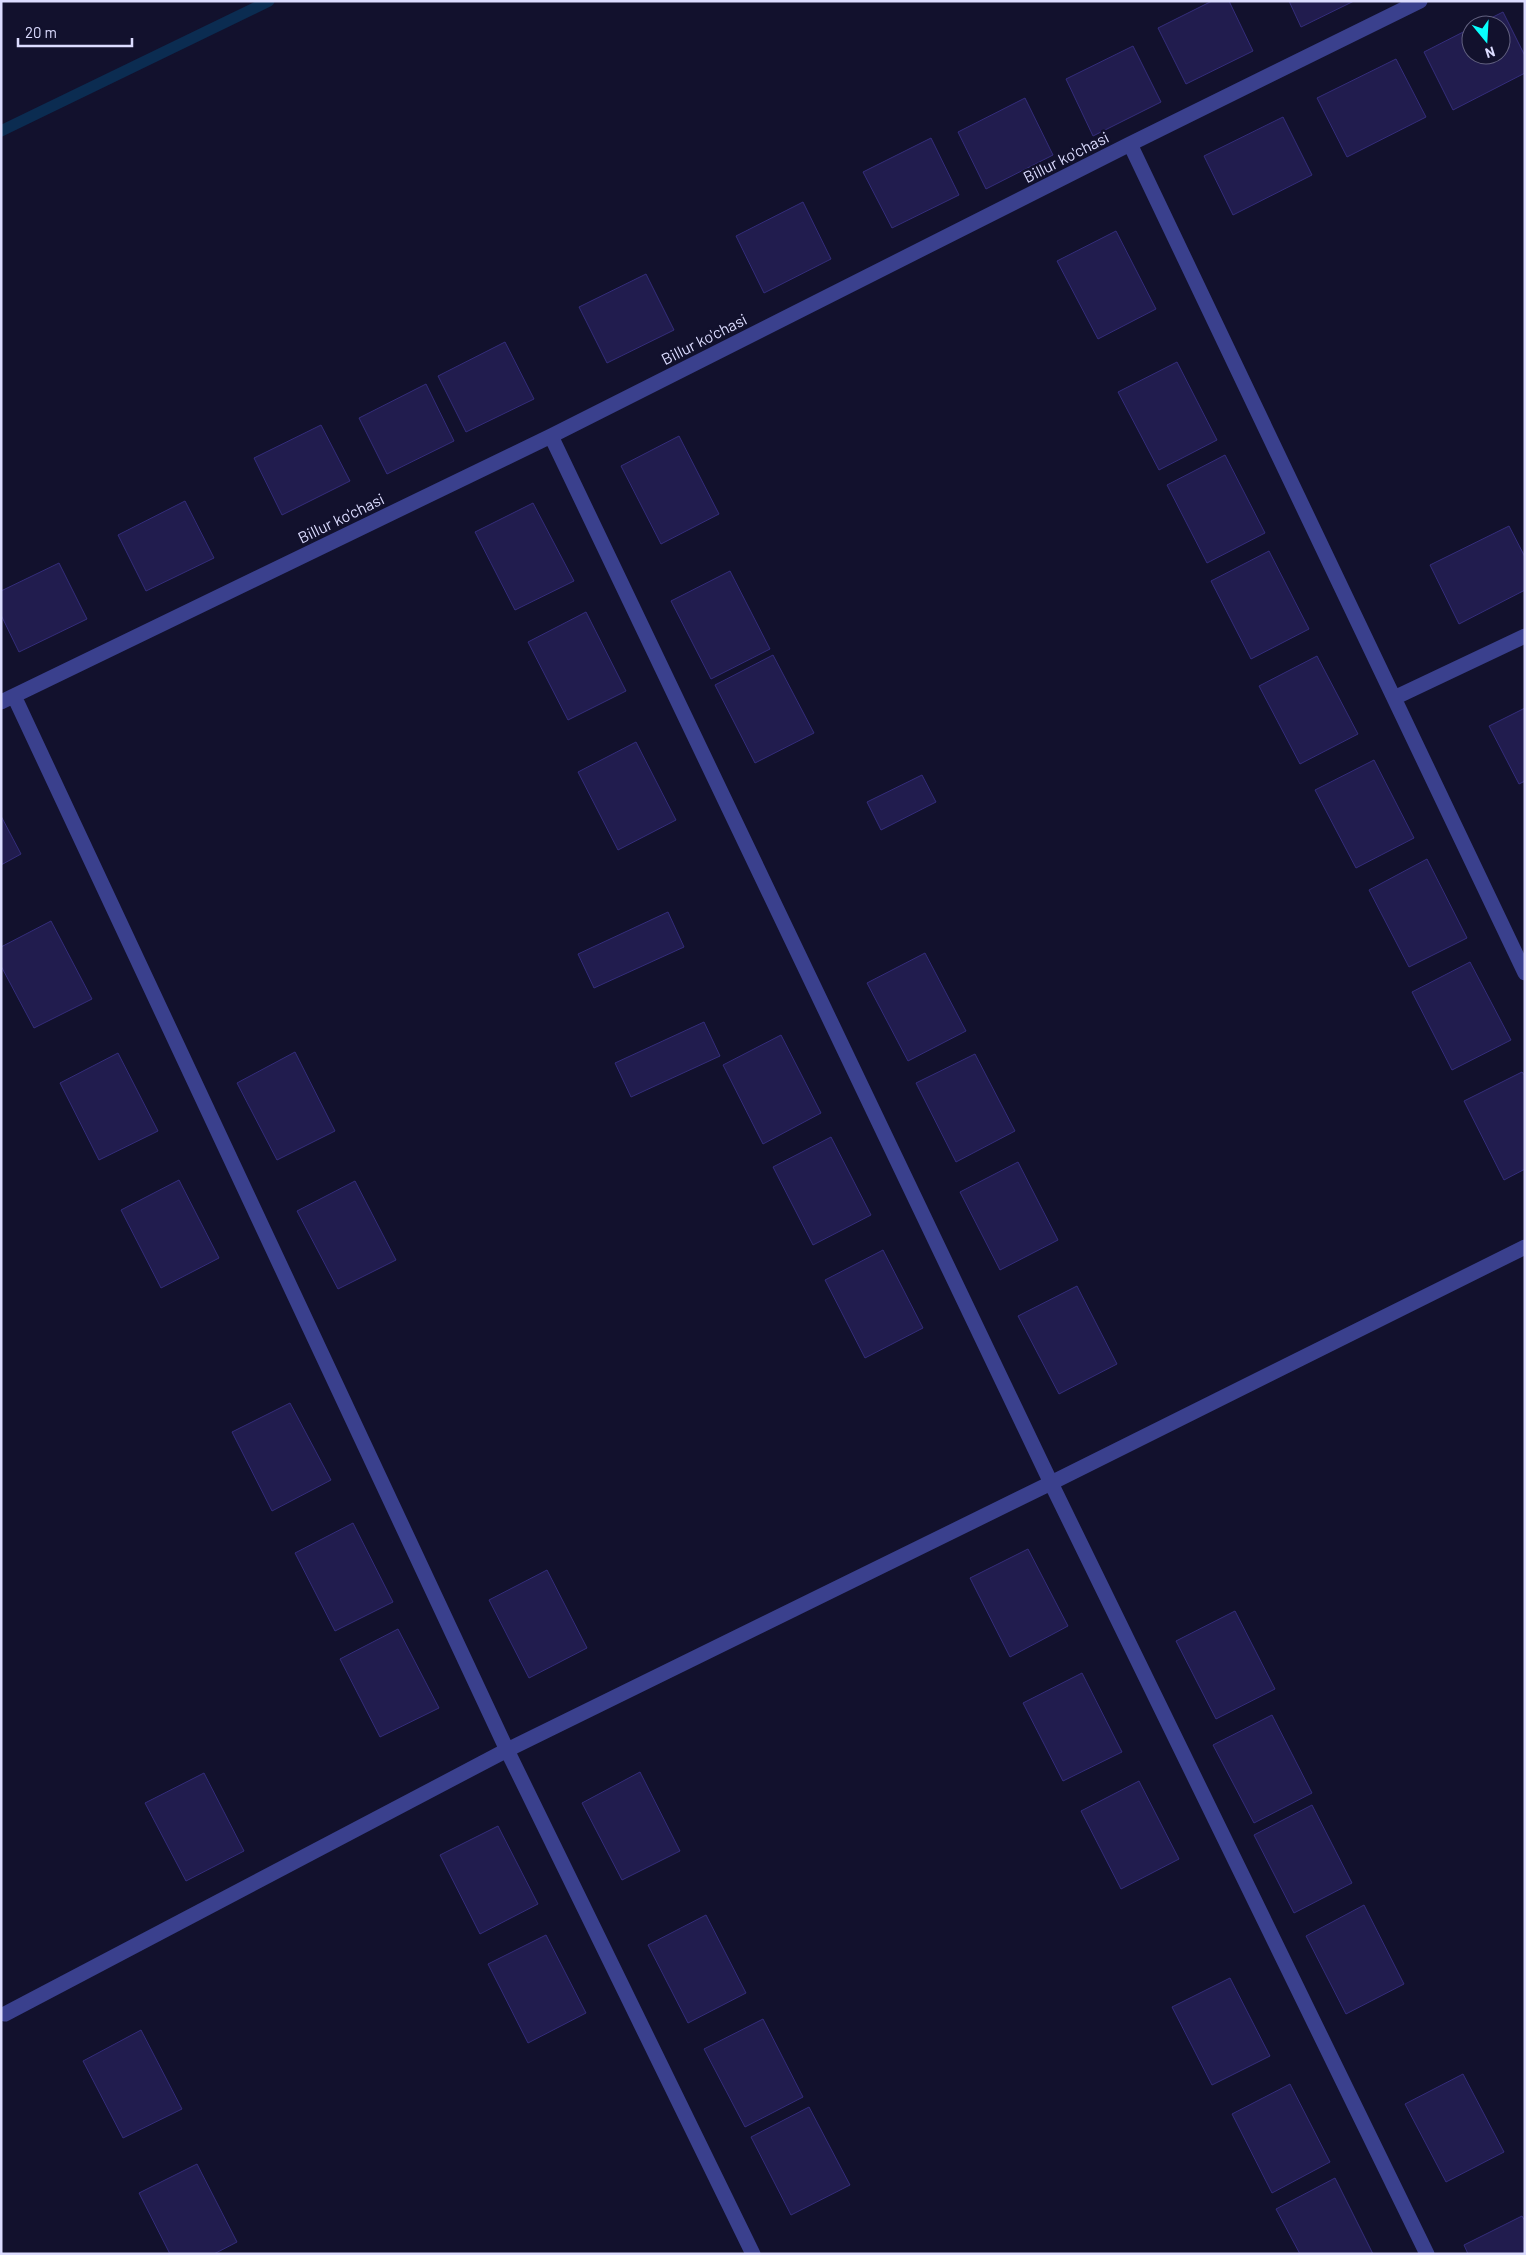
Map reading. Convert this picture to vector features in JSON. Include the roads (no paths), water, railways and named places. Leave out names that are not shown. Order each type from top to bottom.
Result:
[{"type":"street","name":"Billur ko'chasi","points":[[8,699],[552,436],[1130,144],[1420,1]]},
{"type":"street","points":[[1130,144],[1525,973]]},
{"type":"street","points":[[552,436],[1052,1483],[1427,2254]]},
{"type":"street","points":[[1394,698],[1525,636]]},
{"type":"street","points":[[8,699],[507,1750],[754,2254]]},
{"type":"street","points":[[5,2014],[507,1750],[1052,1483],[1525,1247]]},
{"type":"waterway","points":[[1,131],[269,1]]}]
